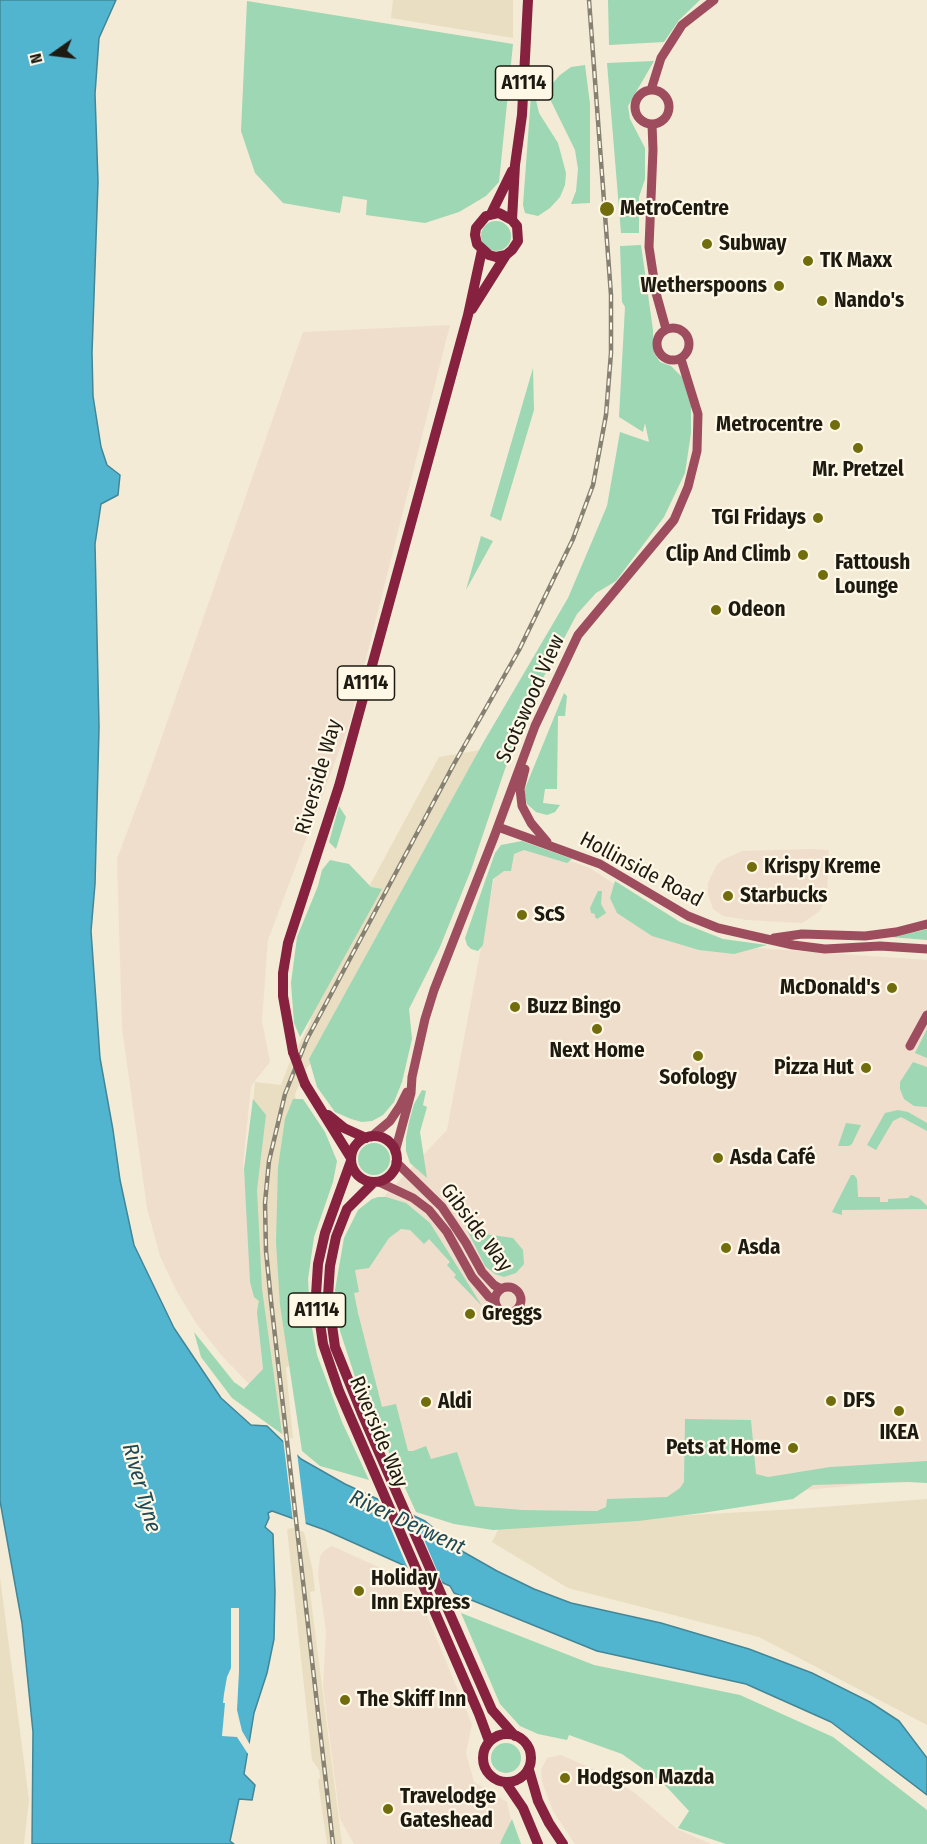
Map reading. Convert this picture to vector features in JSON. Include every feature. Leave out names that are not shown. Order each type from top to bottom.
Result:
[{"type":"main road","name":"A1114","points":[[512,220],[515,165],[522,115],[528,0]]},
{"type":"main road","name":"A1114","points":[[492,214],[515,165]]},
{"type":"main road","points":[[492,214],[506,215],[517,226],[518,240],[515,248],[506,255],[496,257],[489,255],[477,244],[476,228],[480,221],[492,214]]},
{"type":"main road","name":"A1114","points":[[468,315],[482,250]]},
{"type":"main road","name":"A1114","points":[[468,315],[506,255]]},
{"type":"main road","name":"Riverside Way","points":[[468,315],[339,786],[288,943],[283,973],[283,996],[293,1052],[305,1084],[351,1159],[318,1264],[317,1311],[327,1360],[489,1741]]},
{"type":"main road","name":"Riverside Way","points":[[321,1110],[344,1128],[369,1137]]},
{"type":"main road","points":[[369,1137],[388,1142],[396,1157],[391,1175],[376,1182],[360,1178],[355,1174],[351,1159],[355,1145],[369,1137]]},
{"type":"main road","name":"Riverside Way","points":[[376,1182],[347,1209],[336,1237],[330,1266],[328,1296],[332,1331],[340,1363],[492,1710],[515,1736]]},
{"type":"main road","points":[[489,1741],[506,1734],[515,1736]]},
{"type":"main road","name":"A1114","points":[[515,1736],[530,1749],[529,1770],[538,1801],[563,1844]]},
{"type":"main road","name":"A1114","points":[[489,1741],[483,1752],[483,1765],[490,1776],[506,1783],[523,1808],[538,1844]]},
{"type":"main road","points":[[506,1783],[514,1782],[529,1770]]},
{"type":"street","points":[[651,90],[661,58],[682,25],[714,0]]},
{"type":"street","points":[[651,90],[657,90],[665,95],[669,107],[665,118],[652,124],[642,120],[636,110],[636,104],[639,96],[651,90]]},
{"type":"street","points":[[652,124],[649,247],[656,293],[666,329]]},
{"type":"street","points":[[676,328],[688,335],[689,349],[681,359],[668,360],[660,354],[659,337],[666,329],[676,328]]},
{"type":"street","name":"Scotswood View","points":[[396,1157],[411,1093],[424,1019],[535,726],[578,635],[674,520],[688,487],[697,451],[698,414],[681,359]]},
{"type":"street","points":[[535,726],[520,789],[520,799],[528,818],[548,843]]},
{"type":"street","name":"Hollinside Road","points":[[498,827],[548,843],[600,864],[702,923],[718,928],[793,945],[825,949],[880,946],[927,949]]},
{"type":"street","name":"Hollinside Road","points":[[769,938],[802,934],[849,937],[886,934],[927,924]]},
{"type":"street","name":"Hollinside Road","points":[[849,937],[880,946]]},
{"type":"street","points":[[910,1046],[927,1015]]},
{"type":"street","name":"Scotswood View","points":[[369,1137],[395,1114],[404,1099],[412,1077]]},
{"type":"street","name":"Gibside Way","points":[[396,1157],[442,1207],[487,1280],[501,1289]]},
{"type":"street","name":"Gibside Way","points":[[376,1182],[413,1198],[429,1210],[447,1232],[472,1277],[489,1297],[495,1300]]},
{"type":"street","name":"Gibside Way","points":[[512,1287],[518,1291],[522,1300],[520,1307],[514,1313],[505,1314],[498,1310],[495,1300],[496,1294],[501,1289],[512,1287]]},
{"type":"shaded area","points":[[393,0],[513,0],[513,38],[391,18]]},
{"type":"shaded area","points":[[450,325],[350,722],[268,940],[262,1021],[270,1062],[251,1086],[243,1165],[263,1369],[250,1385],[222,1356],[196,1323],[176,1290],[160,1256],[147,1208],[122,1028],[117,859],[150,771],[303,332]]},
{"type":"shaded area","points":[[493,748],[317,1059],[307,1067],[295,1094],[297,1113],[297,1358],[286,1368],[293,1439],[283,1435],[269,1406],[257,1312],[247,1169],[255,1082],[281,1085],[310,1023],[316,985],[439,757]]},
{"type":"shaded area","points":[[531,847],[590,868],[684,930],[743,947],[927,960],[927,1476],[597,1511],[523,1510],[475,1506],[409,1496],[347,1300],[359,1223],[447,1130],[499,851]]},
{"type":"shaded area","points":[[829,850],[827,895],[820,911],[802,923],[747,920],[723,916],[713,909],[708,894],[708,883],[716,866],[722,860],[742,851]]},
{"type":"shaded area","points":[[927,1499],[927,1725],[759,1637],[568,1588],[492,1542],[500,1526]]},
{"type":"shaded area","points":[[293,1528],[304,1532],[312,1567],[315,1591],[310,1592],[342,1844],[327,1844],[318,1781],[319,1770],[312,1760],[287,1529]]},
{"type":"shaded area","points":[[332,1546],[387,1571],[409,1572],[472,1724],[466,1753],[474,1782],[507,1802],[516,1844],[354,1844],[340,1819],[323,1686],[326,1631],[318,1575],[320,1556]]},
{"type":"shaded area","points":[[0,1577],[29,1800],[24,1844],[0,1844]]},
{"type":"shaded area","points":[[561,1755],[600,1772],[635,1793],[677,1829],[711,1844],[575,1844],[553,1811],[542,1782],[541,1770],[547,1758]]},
{"type":"green space","points":[[608,0],[700,0],[679,20],[664,42],[609,45]]},
{"type":"green space","points":[[247,1],[513,44],[499,182],[486,196],[459,212],[425,223],[366,215],[367,200],[343,196],[340,213],[283,203],[255,173],[241,131]]},
{"type":"green space","points":[[654,61],[628,106],[630,119],[645,148],[645,179],[639,197],[639,233],[621,233],[607,63]]},
{"type":"green space","points":[[585,65],[590,104],[590,203],[571,204],[576,191],[578,169],[575,150],[549,97],[552,84],[560,75],[571,67]]},
{"type":"green space","points":[[531,96],[535,96],[539,113],[558,143],[566,173],[565,185],[560,197],[538,216],[525,213],[523,205]]},
{"type":"green space","points":[[496,221],[507,225],[511,236],[507,247],[496,251],[485,247],[481,236],[485,225]]},
{"type":"green space","points":[[641,245],[654,353],[660,362],[671,366],[682,377],[691,406],[691,433],[685,473],[664,517],[616,581],[596,593],[577,614],[543,678],[505,769],[471,870],[440,947],[409,1009],[412,1039],[402,1082],[394,1102],[383,1115],[372,1121],[362,1122],[351,1119],[335,1112],[317,1087],[309,1059],[483,743],[568,598],[607,506],[620,432],[649,442],[645,423],[643,432],[619,417],[625,307],[622,302],[620,246]]},
{"type":"green space","points":[[533,368],[534,410],[501,521],[490,516]]},
{"type":"green space","points":[[481,536],[493,541],[466,590]]},
{"type":"green space","points":[[564,693],[567,696],[565,716],[558,716],[557,789],[545,789],[543,803],[560,805],[555,812],[547,815],[536,812],[527,804],[524,791]]},
{"type":"green space","points":[[339,806],[346,817],[336,849],[329,842]]},
{"type":"green space","points":[[522,841],[572,859],[567,863],[524,850],[514,854],[511,871],[504,871],[493,879],[483,945],[478,951],[471,949],[465,938],[495,853],[501,845]]},
{"type":"green space","points":[[330,860],[349,864],[371,887],[382,889],[300,1037],[294,1023],[291,983],[297,937],[318,886],[322,870]]},
{"type":"green space","points":[[615,881],[680,922],[723,939],[767,945],[734,954],[699,950],[652,936],[617,913],[610,898]]},
{"type":"green space","points":[[598,891],[602,891],[601,904],[606,913],[597,919],[595,914],[591,913],[590,908]]},
{"type":"green space","points":[[927,929],[927,940],[890,937],[920,931]]},
{"type":"green space","points":[[927,1029],[927,1058],[915,1053]]},
{"type":"green space","points":[[913,1062],[927,1067],[927,1107],[914,1106],[904,1099],[900,1089],[900,1082]]},
{"type":"green space","points":[[422,1090],[426,1091],[423,1105],[427,1107],[420,1132],[427,1178],[410,1163],[406,1151],[409,1122],[414,1104]]},
{"type":"green space","points":[[253,1099],[266,1115],[257,1190],[262,1289],[282,1434],[232,1398],[201,1357],[194,1332],[234,1382],[244,1389],[263,1369],[257,1312],[259,1301],[254,1297],[250,1282],[244,1169]]},
{"type":"green space","points":[[293,1099],[303,1099],[325,1132],[337,1161],[333,1182],[314,1237],[308,1279],[310,1317],[317,1355],[342,1422],[369,1480],[320,1466],[302,1451],[280,1305],[276,1242],[278,1167],[285,1119]]},
{"type":"green space","points":[[898,1110],[908,1112],[927,1123],[927,1131],[901,1117],[893,1121],[876,1150],[867,1145],[885,1113]]},
{"type":"green space","points":[[846,1123],[861,1125],[852,1144],[838,1146]]},
{"type":"green space","points":[[374,1143],[385,1148],[390,1159],[385,1170],[374,1175],[363,1170],[358,1159],[363,1148]]},
{"type":"green space","points":[[851,1175],[857,1179],[858,1197],[880,1197],[880,1202],[888,1202],[888,1199],[908,1198],[911,1195],[920,1199],[927,1209],[842,1210],[842,1215],[832,1212]]},
{"type":"green space","points":[[378,1197],[406,1203],[430,1223],[482,1306],[454,1277],[456,1275],[447,1265],[450,1262],[429,1239],[424,1244],[410,1230],[401,1229],[389,1238],[369,1268],[355,1270],[359,1292],[354,1293],[382,1407],[396,1404],[408,1451],[426,1446],[431,1459],[457,1452],[475,1506],[523,1510],[597,1511],[606,1507],[607,1499],[667,1497],[680,1488],[684,1482],[685,1419],[751,1420],[756,1474],[768,1477],[830,1467],[927,1461],[927,1483],[813,1485],[793,1499],[702,1513],[638,1521],[493,1530],[454,1524],[416,1512],[356,1380],[340,1331],[335,1290],[344,1238],[358,1210]]},
{"type":"green space","points":[[461,1218],[485,1234],[513,1238],[523,1250],[524,1264],[516,1273],[504,1277],[495,1274],[485,1266]]},
{"type":"green space","points":[[461,1613],[594,1665],[740,1695],[833,1737],[927,1810],[927,1844],[726,1844],[678,1828],[689,1811],[663,1783],[622,1754],[569,1735],[567,1740],[538,1734],[520,1726],[500,1704]]},
{"type":"green space","points":[[506,1743],[517,1747],[521,1758],[517,1769],[506,1773],[495,1769],[491,1758],[495,1747]]},
{"type":"green space","points":[[512,1819],[521,1844],[500,1844],[503,1837]]},
{"type":"water","points":[[0,0],[116,0],[99,38],[95,94],[98,182],[92,353],[93,396],[101,447],[107,465],[120,475],[118,495],[101,504],[95,544],[99,727],[95,884],[91,931],[100,1058],[120,1180],[134,1245],[174,1328],[221,1398],[251,1425],[267,1426],[301,1459],[345,1484],[425,1521],[460,1550],[497,1571],[534,1589],[571,1603],[661,1623],[749,1649],[812,1673],[870,1702],[899,1721],[927,1758],[927,1795],[831,1722],[746,1684],[597,1651],[454,1593],[450,1586],[325,1530],[272,1511],[268,1513],[269,1518],[265,1527],[273,1534],[274,1639],[267,1673],[254,1713],[244,1774],[255,1785],[252,1800],[239,1799],[230,1841],[234,1844],[32,1844],[33,1732],[22,1623],[0,1501]]},
{"type":"pier","points":[[283,1438],[297,1452],[306,1526],[293,1522]]},
{"type":"pier","points":[[376,1494],[412,1511],[444,1587],[409,1571]]},
{"type":"pier","points":[[231,1608],[239,1608],[237,1710],[242,1731],[252,1748],[250,1757],[237,1737],[222,1736],[224,1694],[231,1668]]},
{"type":"railway","points":[[333,1844],[266,1251],[265,1203],[269,1161],[285,1094],[307,1039],[454,764],[519,650],[573,539],[593,485],[606,415],[611,353],[611,295],[589,0]]},
{"type":"place","name":"MetroCentre","points":[[607,209]]},
{"type":"place","name":"Subway","points":[[707,244]]},
{"type":"place","name":"TK Maxx","points":[[808,261]]},
{"type":"place","name":"Wetherspoons","points":[[779,286]]},
{"type":"place","name":"Nando's","points":[[822,301]]},
{"type":"place","name":"Metrocentre","points":[[835,425]]},
{"type":"place","name":"Mr. Pretzel","points":[[858,448]]},
{"type":"place","name":"TGI Fridays","points":[[818,518]]},
{"type":"place","name":"Clip And Climb","points":[[803,555]]},
{"type":"place","name":"Fattoush Lounge","points":[[823,575]]},
{"type":"place","name":"Odeon","points":[[716,610]]},
{"type":"place","name":"Krispy Kreme","points":[[752,867]]},
{"type":"place","name":"Starbucks","points":[[728,896]]},
{"type":"place","name":"ScS","points":[[522,915]]},
{"type":"place","name":"McDonald's","points":[[892,988]]},
{"type":"place","name":"Buzz Bingo","points":[[515,1007]]},
{"type":"place","name":"Next Home","points":[[597,1029]]},
{"type":"place","name":"Sofology","points":[[698,1056]]},
{"type":"place","name":"Pizza Hut","points":[[866,1068]]},
{"type":"place","name":"Asda Café","points":[[718,1158]]},
{"type":"place","name":"Asda","points":[[726,1248]]},
{"type":"place","name":"Greggs","points":[[470,1314]]},
{"type":"place","name":"DFS","points":[[831,1401]]},
{"type":"place","name":"Aldi","points":[[426,1402]]},
{"type":"place","name":"IKEA","points":[[899,1411]]},
{"type":"place","name":"Pets at Home","points":[[793,1448]]},
{"type":"place","name":"Holiday Inn Express","points":[[359,1591]]},
{"type":"place","name":"The Skiff Inn","points":[[345,1700]]},
{"type":"place","name":"Hodgson Mazda","points":[[565,1778]]},
{"type":"place","name":"Travelodge Gateshead","points":[[388,1809]]},
{"type":"water label","name":"River Tyne","points":[[141,1488]]},
{"type":"water label","name":"River Derwent","points":[[407,1523]]}]
